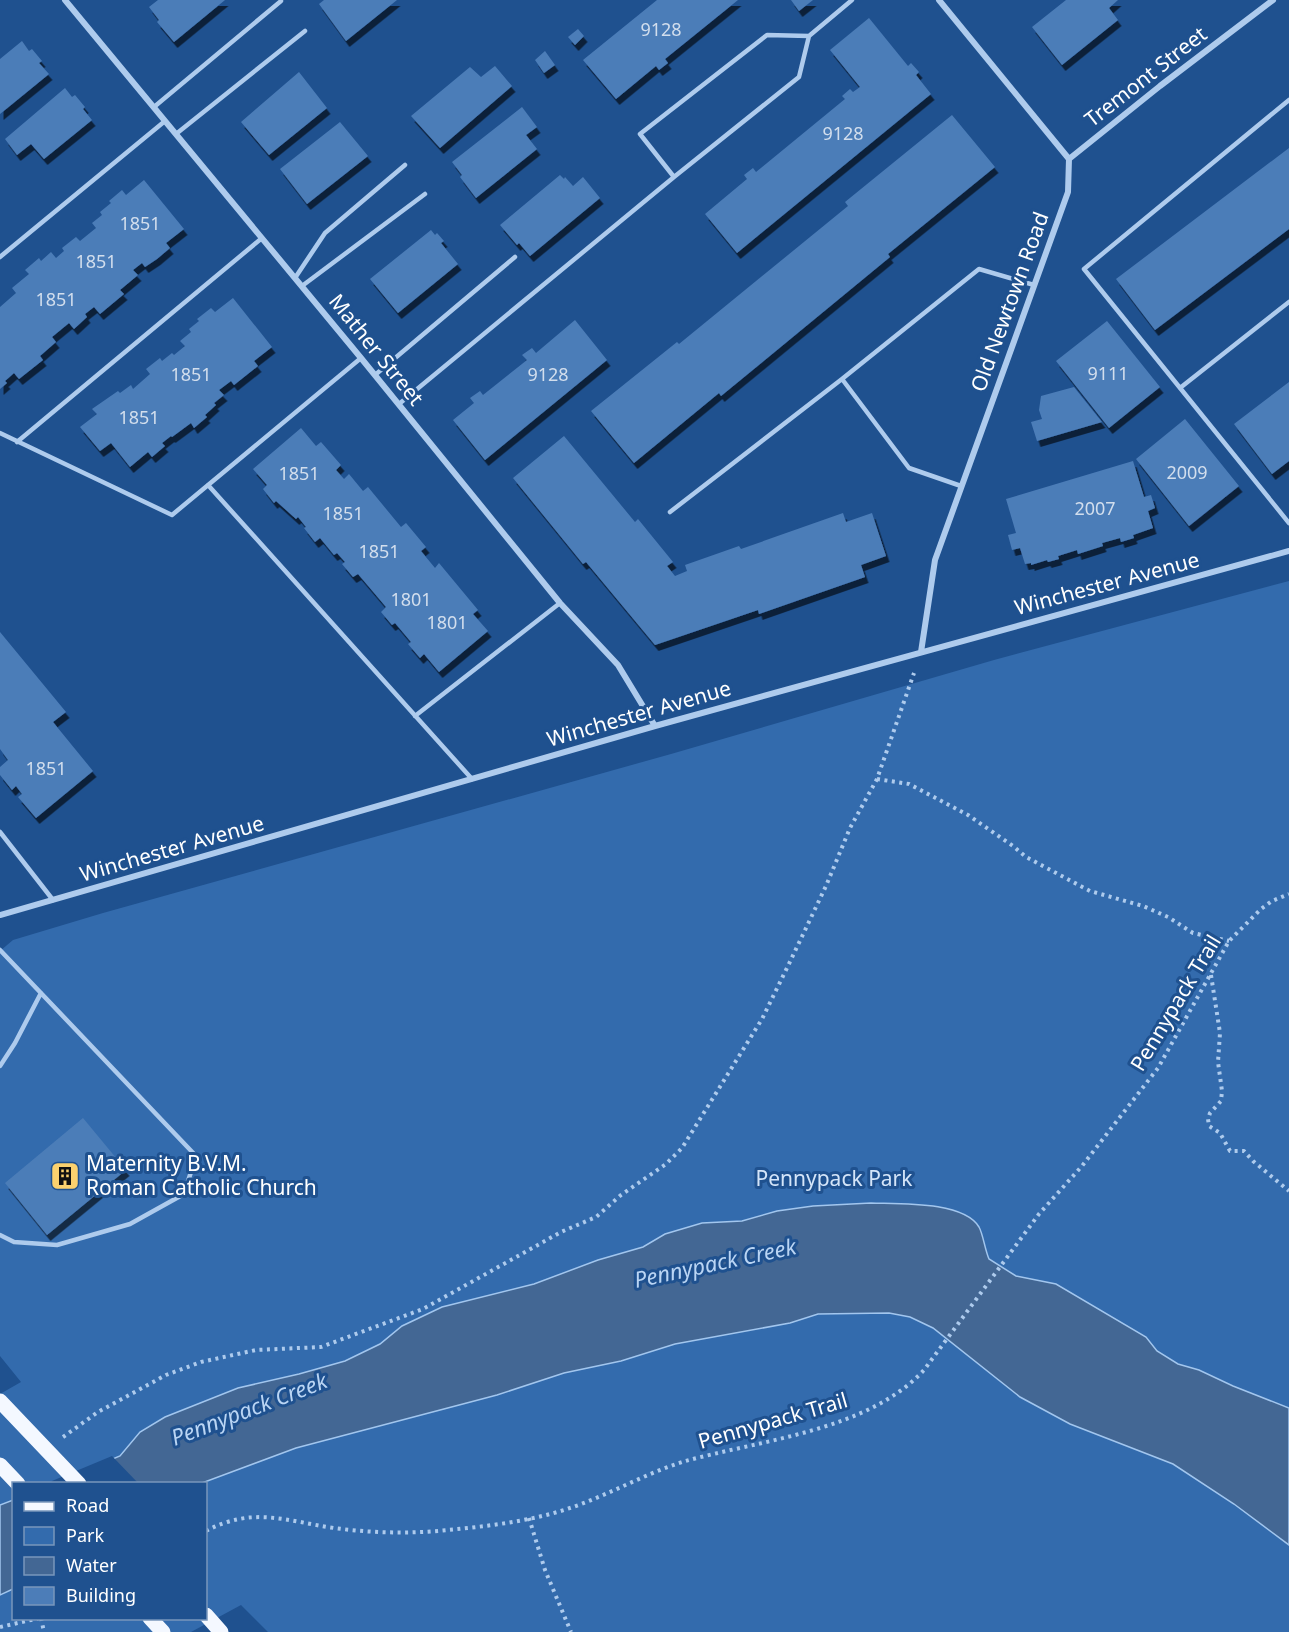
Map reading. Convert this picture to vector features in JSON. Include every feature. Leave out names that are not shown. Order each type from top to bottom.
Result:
[{"type":"main road","points":[[0,1401],[77,1482]]},
{"type":"main road","points":[[0,1465],[16,1482]]},
{"type":"main road","points":[[207,1616],[222,1632]]},
{"type":"main road","points":[[152,1620],[163,1632]]},
{"type":"street","name":"Mather Street","points":[[65,0],[399,404],[560,603],[618,665],[654,726]]},
{"type":"street","points":[[939,0],[1069,159]]},
{"type":"street","name":"Tremont Street","points":[[1069,159],[1273,0]]},
{"type":"street","name":"Old Newtown Road","points":[[921,652],[935,560],[1068,192],[1069,159]]},
{"type":"street","name":"Winchester Avenue","points":[[0,915],[654,726],[1289,551]]},
{"type":"lane","points":[[399,404],[799,77],[809,36],[852,0]]},
{"type":"lane","points":[[153,107],[281,1]]},
{"type":"lane","points":[[176,135],[305,31]]},
{"type":"lane","points":[[674,177],[640,134],[767,35],[809,36]]},
{"type":"lane","points":[[1289,100],[1084,269],[1289,524]]},
{"type":"lane","points":[[0,257],[165,121]]},
{"type":"lane","points":[[295,278],[325,233],[405,165]]},
{"type":"lane","points":[[302,286],[425,194]]},
{"type":"lane","points":[[17,442],[262,238]]},
{"type":"lane","points":[[375,375],[515,257]]},
{"type":"lane","points":[[670,512],[842,379],[979,268],[1034,285]]},
{"type":"lane","points":[[1180,388],[1289,302]]},
{"type":"lane","points":[[0,434],[172,515],[361,358]]},
{"type":"lane","points":[[842,379],[909,468],[961,486]]},
{"type":"lane","points":[[208,485],[472,779]]},
{"type":"lane","points":[[415,716],[560,603]]},
{"type":"lane","points":[[0,832],[53,900]]},
{"type":"lane","points":[[0,950],[196,1156],[184,1194],[130,1224],[57,1245],[14,1242],[0,1235]]},
{"type":"lane","points":[[0,1066],[15,1043],[41,993]]},
{"type":"path","points":[[61,1439],[98,1412],[166,1375],[201,1362],[256,1350],[321,1347],[423,1309],[561,1232],[596,1217],[621,1195],[666,1164],[682,1148],[762,1019],[826,886],[850,828],[877,779],[921,652]]},
{"type":"path","points":[[877,779],[909,784],[968,815],[1026,857],[1090,891],[1143,906],[1168,917],[1193,933],[1229,941]]},
{"type":"path","name":"Pennypack Trail","points":[[207,1531],[231,1521],[262,1516],[334,1528],[399,1532],[445,1531],[529,1518],[591,1501],[682,1462],[844,1420],[902,1391],[924,1370],[1039,1214],[1089,1159],[1158,1068],[1229,941],[1272,901],[1289,894]]},
{"type":"path","points":[[1211,974],[1220,1033],[1218,1054],[1222,1091],[1221,1101],[1210,1113],[1209,1126],[1220,1133],[1230,1151],[1244,1151],[1289,1191]]},
{"type":"path","points":[[529,1518],[545,1570],[571,1632]]},
{"type":"path","points":[[0,1627],[31,1620]]},
{"type":"green space","name":"Pennypack Park","points":[[1289,581],[1289,1632],[268,1632],[241,1605],[191,1632],[0,1632],[0,1394],[21,1382],[0,1356],[0,951],[13,940],[103,913],[671,754],[994,660]]},
{"type":"water","name":"Pennypack Creek","points":[[871,1203],[913,1204],[959,1212],[979,1227],[989,1259],[1016,1276],[1056,1284],[1146,1337],[1157,1351],[1178,1364],[1199,1370],[1289,1408],[1289,1545],[1234,1504],[1173,1464],[1070,1424],[1020,1397],[933,1328],[910,1317],[889,1313],[818,1314],[790,1323],[675,1344],[621,1361],[564,1373],[497,1395],[296,1448],[205,1482],[58,1482],[120,1456],[140,1432],[165,1417],[238,1388],[345,1361],[380,1344],[402,1326],[442,1307],[534,1284],[598,1260],[643,1247],[665,1234],[702,1223],[742,1221],[777,1211],[813,1206]]},
{"type":"water","points":[[12,1500],[12,1589],[0,1595],[0,1505]]},
{"type":"pier","points":[[112,1456],[137,1482],[51,1482]]},
{"type":"building","points":[[158,0],[225,0],[174,42],[157,22],[159,20],[149,7]]},
{"type":"building","points":[[324,0],[397,0],[346,41],[319,4]]},
{"type":"building","points":[[657,0],[738,0],[665,59],[668,63],[659,70],[656,66],[616,99],[583,60]]},
{"type":"building","points":[[791,0],[813,0],[799,11]]},
{"type":"building","points":[[1066,0],[1118,0],[1109,8],[1118,20],[1062,65],[1032,27]]},
{"type":"building","points":[[869,18],[908,66],[911,63],[919,72],[916,75],[931,94],[737,253],[705,214],[747,179],[744,175],[753,168],[756,172],[845,99],[842,96],[850,89],[853,92],[860,87],[830,50]]},
{"type":"building","points":[[578,29],[584,36],[575,45],[568,37]]},
{"type":"building","points":[[22,41],[29,51],[32,49],[42,61],[39,63],[49,74],[0,114],[0,59]]},
{"type":"building","points":[[545,51],[555,65],[544,73],[535,60]]},
{"type":"building","points":[[495,66],[512,86],[440,148],[411,116],[470,67],[481,77]]},
{"type":"building","points":[[299,72],[327,108],[269,155],[241,122]]},
{"type":"building","points":[[65,88],[72,97],[75,95],[92,120],[44,159],[31,144],[17,155],[5,139]]},
{"type":"building","points":[[522,107],[537,127],[526,135],[537,149],[476,198],[452,162]]},
{"type":"building","points":[[952,115],[995,167],[888,254],[890,257],[721,396],[719,393],[634,463],[591,411],[677,342],[679,344],[848,206],[845,202]]},
{"type":"building","points":[[340,122],[368,156],[307,204],[280,169]]},
{"type":"building","points":[[1289,148],[1289,229],[1155,330],[1116,279]]},
{"type":"building","points":[[560,175],[573,186],[583,177],[600,198],[530,256],[500,225]]},
{"type":"building","points":[[144,180],[184,229],[166,243],[170,248],[157,259],[145,267],[142,263],[133,270],[138,275],[120,290],[124,294],[100,314],[94,307],[85,314],[87,317],[74,329],[69,323],[52,337],[56,342],[40,356],[43,360],[19,379],[14,373],[0,389],[0,307],[16,293],[12,288],[29,274],[25,270],[39,258],[41,261],[51,252],[56,258],[64,251],[62,248],[76,237],[80,241],[96,228],[92,223],[102,215],[100,212],[111,203],[109,201],[122,190],[126,195]]},
{"type":"building","points":[[431,230],[444,241],[441,243],[458,264],[398,313],[370,279]]},
{"type":"building","points":[[233,298],[272,347],[254,361],[258,366],[234,385],[231,381],[219,390],[224,395],[214,403],[216,405],[205,415],[207,417],[194,428],[191,423],[171,436],[162,443],[165,446],[152,457],[148,452],[130,467],[111,443],[100,451],[80,427],[97,414],[92,409],[118,391],[120,393],[131,385],[133,389],[150,374],[146,369],[160,358],[162,361],[185,346],[180,341],[191,332],[189,329],[199,321],[197,319],[211,308],[215,312]]},
{"type":"building","points":[[575,320],[607,360],[485,460],[453,420],[474,403],[470,398],[480,391],[483,395],[527,360],[522,355],[532,348],[536,353]]},
{"type":"building","points":[[1107,321],[1160,387],[1109,428],[1056,361]]},
{"type":"building","points":[[1289,382],[1289,461],[1272,474],[1234,424]]},
{"type":"building","points":[[1074,387],[1102,422],[1037,441],[1031,422],[1042,419],[1039,410],[1041,396]]},
{"type":"building","points":[[1185,419],[1239,486],[1189,526],[1136,459]]},
{"type":"building","points":[[301,428],[316,446],[321,442],[341,465],[336,470],[344,479],[349,474],[363,491],[368,487],[401,527],[406,523],[426,547],[421,551],[435,568],[439,563],[478,610],[473,614],[488,631],[439,672],[424,654],[420,658],[408,644],[411,642],[395,623],[392,625],[381,612],[386,607],[358,574],[353,577],[342,564],[345,562],[337,553],[334,555],[320,538],[315,542],[298,517],[296,519],[276,501],[274,503],[263,489],[267,485],[253,469]]},
{"type":"building","points":[[564,436],[635,522],[638,519],[673,562],[667,566],[675,576],[687,571],[685,565],[739,546],[741,549],[843,513],[846,522],[872,513],[886,556],[861,565],[865,577],[759,614],[758,610],[655,645],[586,562],[583,564],[513,478]]},
{"type":"building","points":[[1133,461],[1144,497],[1151,495],[1155,508],[1148,511],[1153,528],[1121,542],[1120,538],[1078,554],[1077,550],[1058,556],[1059,559],[1031,565],[1031,563],[1025,564],[1020,548],[1012,550],[1008,535],[1016,533],[1006,499]]},
{"type":"building","points":[[0,632],[66,712],[53,722],[93,771],[36,818],[18,797],[22,794],[16,786],[12,790],[0,775],[0,767],[8,760],[0,749]]},
{"type":"building","name":"Maternity B.V.M. Roman Catholic Church","points":[[83,1118],[126,1170],[47,1235],[5,1183]]},
{"type":"place","name":"Maternity B.V.M. Roman Catholic Church","points":[[65,1176]]}]
